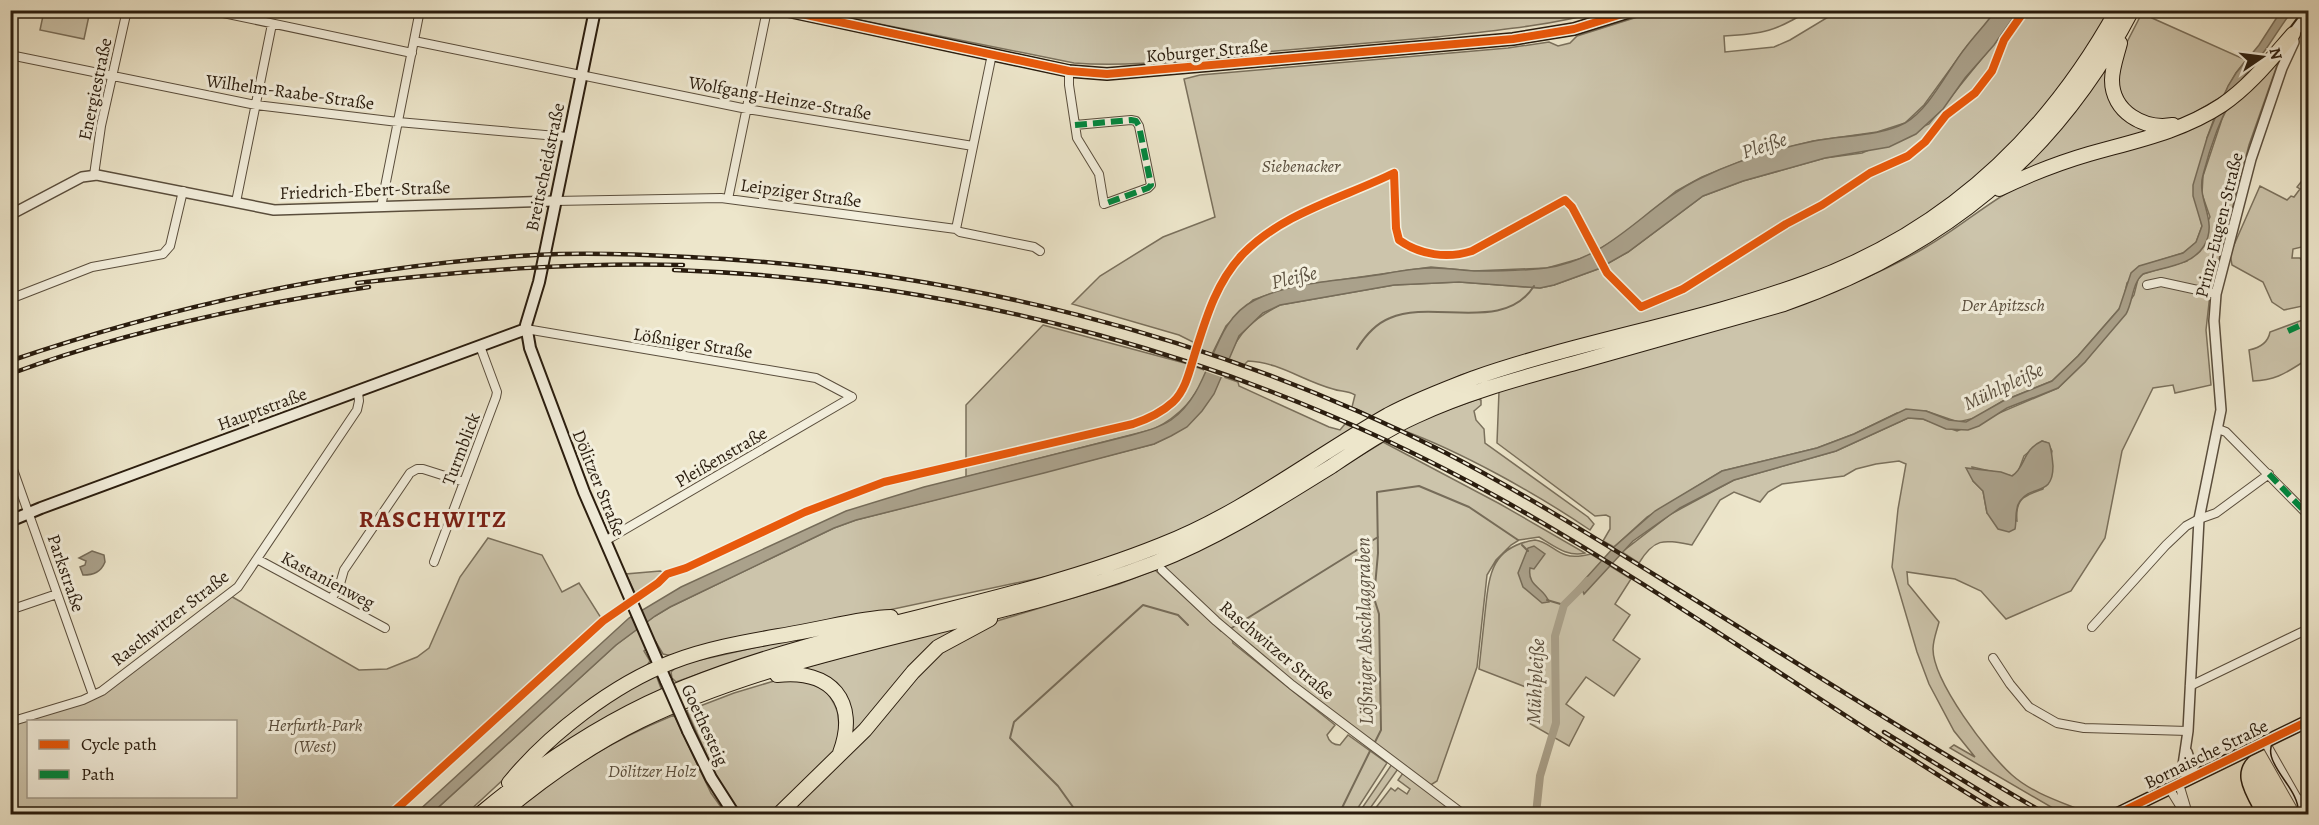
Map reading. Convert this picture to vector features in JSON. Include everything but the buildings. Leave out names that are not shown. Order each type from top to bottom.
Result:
[{"type":"highway","points":[[2125,14],[2112,81],[2117,100],[2132,117],[2150,126],[2163,127],[2192,122]]},
{"type":"highway","points":[[480,814],[497,809],[617,734],[670,708],[745,679],[1120,575],[1210,538],[1242,521],[1399,424],[1448,403],[1496,385],[1784,304],[1828,289],[1873,268],[1953,220],[2033,150],[2072,105],[2098,69],[2125,14]]},
{"type":"highway","points":[[497,809],[570,746],[631,711],[673,692],[772,657],[1115,562],[1183,536],[1261,494],[1386,417],[1442,390],[1497,371],[1784,290],[1830,273],[1878,251],[1915,230],[1957,200],[2000,164],[2029,135],[2125,14]]},
{"type":"highway","points":[[1984,195],[2063,162],[2145,139],[2192,122],[2240,90],[2293,34]]},
{"type":"highway","points":[[779,814],[866,730],[913,672],[938,647],[970,628],[1025,603]]},
{"type":"highway","points":[[497,809],[520,769],[573,722],[616,691],[660,667],[681,659],[744,643],[885,617],[926,615]]},
{"type":"highway","points":[[745,679],[801,674],[822,680],[832,688],[844,708],[846,717],[845,738],[839,755]]},
{"type":"main road","name":"Breitscheidstraße","points":[[526,329],[539,282],[595,10]]},
{"type":"main road","name":"Koburger Straße","points":[[783,10],[1069,71],[1119,73],[1513,39],[1574,29],[1635,10]]},
{"type":"main road","name":"Prinz-Eugen-Straße","points":[[2293,34],[2308,14]]},
{"type":"main road","name":"Hauptstraße","points":[[10,521],[526,329]]},
{"type":"main road","name":"Dölitzer Straße","points":[[526,329],[530,348],[580,482],[650,646]]},
{"type":"main road","points":[[501,338],[516,340],[530,348]]},
{"type":"main road","name":"Goethesteig","points":[[650,646],[688,731],[717,788],[734,814]]},
{"type":"main road","name":"Bornaische Straße","points":[[2117,814],[2308,721]]},
{"type":"street","name":"Energiestraße","points":[[94,175],[101,126],[127,10]]},
{"type":"street","points":[[210,10],[412,52]]},
{"type":"street","points":[[381,207],[420,10]]},
{"type":"street","points":[[728,199],[767,10]]},
{"type":"street","points":[[236,202],[272,24]]},
{"type":"street","name":"Prinz-Eugen-Straße","points":[[2182,782],[2188,731],[2199,519],[2221,410],[2214,321],[2216,294],[2251,159],[2282,69],[2284,49],[2293,34]]},
{"type":"street","name":"Wolfgang-Heinze-Straße","points":[[414,41],[747,109],[973,146]]},
{"type":"street","points":[[956,229],[992,54]]},
{"type":"street","name":"Wilhelm-Raabe-Straße","points":[[10,56],[256,105],[398,122],[568,137]]},
{"type":"street","points":[[1069,71],[1069,85],[1075,125],[1077,138],[1099,174],[1104,204],[1151,185],[1136,121],[1075,125]]},
{"type":"street","name":"Friedrich-Ebert-Straße","points":[[10,215],[82,177],[94,175],[110,176],[282,210],[554,201]]},
{"type":"street","points":[[10,299],[92,267],[163,254],[170,246],[183,191]]},
{"type":"street","name":"Leipziger Straße","points":[[554,201],[728,199],[956,229],[958,232],[1040,251]]},
{"type":"street","points":[[2147,285],[2161,282],[2216,294]]},
{"type":"street","name":"Lößniger Straße","points":[[526,329],[816,378],[852,397]]},
{"type":"street","name":"Turmblick","points":[[434,562],[496,398],[497,392],[480,346]]},
{"type":"street","name":"Raschwitzer Straße","points":[[10,722],[93,695],[132,669],[238,587],[357,410],[358,392]]},
{"type":"street","name":"Pleißenstraße","points":[[605,541],[852,397]]},
{"type":"street","points":[[2218,429],[2226,432],[2308,515]]},
{"type":"street","name":"Parkstraße","points":[[10,461],[93,695]]},
{"type":"street","points":[[332,598],[340,584],[344,570],[410,473],[423,469],[464,482]]},
{"type":"street","points":[[2092,627],[2186,526],[2216,513],[2269,474]]},
{"type":"street","name":"Kastanienweg","points":[[257,558],[385,628]]},
{"type":"street","name":"Raschwitzer Straße","points":[[1162,570],[1248,649],[1463,814]]},
{"type":"street","points":[[10,610],[57,594]]},
{"type":"street","points":[[2190,687],[2308,629]]},
{"type":"street","points":[[1993,658],[2010,684],[2030,707],[2057,723],[2084,728],[2188,731]]},
{"type":"street","points":[[2265,742],[2306,814]]},
{"type":"street","name":"Bornaische Straße","points":[[2182,782],[2187,814]]},
{"type":"street","points":[[2298,801],[2308,796]]},
{"type":"green space","points":[[44,11],[90,11],[84,39],[40,30]]},
{"type":"green space","points":[[815,11],[1603,11],[1541,24],[1437,37],[1170,61],[1098,64],[1074,63]]},
{"type":"green space","name":"Siebenacker","points":[[1654,11],[1808,11],[1769,30],[1724,36],[1725,52],[1774,47],[1838,11],[1995,11],[1986,26],[1967,46],[1924,105],[1905,123],[1877,132],[1813,141],[1757,155],[1702,177],[1676,191],[1623,235],[1586,257],[1547,268],[1473,271],[1431,267],[1290,287],[1253,300],[1226,326],[1212,354],[1194,347],[1193,342],[1179,335],[1072,304],[1100,276],[1163,237],[1215,217],[1184,79],[1200,75],[1508,48],[1549,42],[1558,46],[1570,43],[1577,36],[1647,14],[1648,16],[1654,15]]},
{"type":"green space","points":[[2018,11],[2109,11],[2065,81],[2042,111],[1990,165],[1961,189],[1899,232],[1839,262],[1755,293],[1461,375],[1373,417],[1352,407],[1355,395],[1352,393],[1322,386],[1281,368],[1248,361],[1244,365],[1228,359],[1242,333],[1263,315],[1280,305],[1394,285],[1459,282],[1540,288],[1554,285],[1598,269],[1628,252],[1703,196],[1743,181],[1825,158],[1862,153],[1929,124]]},
{"type":"green space","points":[[2143,11],[2155,11],[2152,18],[2246,60],[2223,96],[2187,117],[2173,121],[2154,122],[2128,109],[2117,83],[2124,48]]},
{"type":"green space","points":[[2280,57],[2249,145],[2210,294],[2206,330],[2211,385],[2175,393],[2173,385],[2153,388],[2122,451],[2105,538],[2071,591],[2006,619],[1981,591],[1955,579],[1907,572],[1908,584],[1939,622],[1933,649],[1935,663],[1952,697],[1976,734],[2020,782],[2039,793],[2090,814],[2063,814],[1950,748],[1954,745],[1975,757],[1954,731],[1929,684],[1892,567],[1898,509],[1906,464],[1899,461],[1876,464],[1856,469],[1844,476],[1782,484],[1768,492],[1760,502],[1734,492],[1720,500],[1692,545],[1661,542],[1650,549],[1639,563],[1622,552],[1671,514],[1734,480],[1836,451],[1908,418],[1923,419],[1957,431],[2058,388],[2085,362],[2106,335],[2134,295],[2138,279],[2143,274],[2187,261],[2210,217],[2202,194],[2203,176],[2228,107]],"holes":[[[2042,441],[2048,443],[2052,451],[2043,489],[2022,499],[2018,507],[2017,521],[1987,513],[1983,491],[1973,481],[1972,467],[2012,476],[2018,472],[2024,456]]]},
{"type":"green space","points":[[2111,58],[2110,95],[2153,130],[2019,173],[2074,111]]},
{"type":"green space","name":"Der Apitzsch","points":[[2215,116],[2207,138],[2198,209],[2202,226],[2196,243],[2183,253],[2151,263],[2127,283],[2119,309],[2078,356],[2052,381],[2003,401],[1975,418],[1958,422],[1926,411],[1897,413],[1854,434],[1817,448],[1722,471],[1647,517],[1614,547],[1603,541],[1610,529],[1610,517],[1595,516],[1497,443],[1499,391],[1788,308],[1823,295],[1910,256],[2026,182]]},
{"type":"green space","points":[[2308,176],[2308,241],[2305,241],[2306,246],[2293,249],[2292,258],[2300,258],[2304,264],[2308,264],[2308,307],[2307,305],[2284,310],[2272,302],[2263,282],[2232,265],[2230,254],[2260,186],[2287,200],[2291,196],[2294,197],[2300,189],[2297,187]]},
{"type":"green space","points":[[2308,318],[2308,359],[2277,377],[2253,381],[2249,350],[2262,344],[2270,332]]},
{"type":"green space","points":[[1043,325],[1207,371],[1198,390],[1186,405],[1172,418],[1154,429],[966,477],[966,405]]},
{"type":"green space","points":[[1221,376],[1238,382],[1239,386],[1329,427],[1340,430],[1345,424],[1355,428],[1229,508],[1157,543],[1068,572],[672,656],[663,654],[656,642],[644,651],[650,661],[646,667],[521,763],[466,814],[431,814],[616,645],[670,607],[834,528],[856,520],[1154,444],[1177,432],[1195,418],[1209,400]]},
{"type":"green space","points":[[1478,399],[1481,400],[1481,405],[1474,411],[1476,420],[1484,429],[1485,443],[1588,517],[1594,524],[1590,530],[1499,475],[1402,430],[1428,417]]},
{"type":"green space","points":[[1383,442],[1500,504],[1585,553],[1567,552],[1539,537],[1519,540],[1496,560],[1487,575],[1477,667],[1437,781],[1429,786],[1294,683],[1167,572],[1165,566],[1249,524]]},
{"type":"green space","name":"Herfurth-Park (West)","points":[[488,538],[542,555],[562,592],[579,583],[603,621],[391,814],[11,814],[11,722],[83,700],[229,595],[359,670],[387,669],[417,657],[429,648],[460,577]]},
{"type":"green space","points":[[1535,540],[1569,556],[1591,554],[1631,579],[1615,604],[1630,615],[1613,640],[1640,659],[1614,696],[1586,677],[1566,704],[1584,717],[1569,746],[1527,722],[1535,700],[1531,689],[1479,669],[1488,587],[1495,565],[1500,556],[1509,549]]},
{"type":"green space","points":[[1155,570],[1221,631],[1223,630],[1233,643],[1335,725],[1327,735],[1332,743],[1340,745],[1348,735],[1387,763],[1354,814],[787,814],[935,657],[974,630],[1119,584]]},
{"type":"green space","points":[[662,572],[655,583],[636,595],[626,574]]},
{"type":"green space","points":[[964,624],[851,738],[849,710],[803,669],[803,668]]},
{"type":"green space","points":[[814,634],[816,639],[733,662],[676,682],[672,678],[671,672],[678,665]]},
{"type":"green space","points":[[656,675],[662,691],[557,749],[547,749],[606,702]]},
{"type":"green space","points":[[784,678],[821,685],[828,694],[838,715],[838,750],[769,814],[740,814],[716,776],[687,711],[734,693]]},
{"type":"green space","name":"Dölitzer Holz","points":[[674,715],[711,793],[726,814],[510,814],[588,758],[629,735]]},
{"type":"green space","points":[[1392,764],[1398,769],[1366,814],[1358,814]]},
{"type":"green space","points":[[1403,773],[1458,814],[1371,814],[1391,788],[1395,791],[1398,788],[1407,794],[1410,789],[1398,780]]},
{"type":"shaded area","points":[[1995,11],[2018,11],[1943,109],[1916,134],[1889,147],[1825,158],[1743,181],[1703,196],[1628,252],[1598,269],[1554,285],[1540,288],[1459,282],[1394,285],[1280,305],[1263,313],[1239,336],[1214,394],[1187,427],[1154,444],[856,520],[834,528],[670,607],[616,645],[431,814],[415,814],[629,618],[681,587],[846,511],[924,487],[1151,430],[1171,420],[1185,407],[1205,374],[1228,324],[1240,310],[1269,294],[1315,283],[1419,269],[1519,270],[1569,263],[1610,242],[1681,189],[1728,166],[1799,144],[1895,128],[1914,117],[1931,99],[1959,56]]},
{"type":"shaded area","points":[[2281,11],[2292,11],[2236,89],[2209,153],[2202,184],[2209,228],[2204,246],[2199,253],[2185,262],[2143,274],[2137,282],[2126,314],[2085,362],[2058,388],[2007,408],[1979,426],[1968,430],[1946,429],[1923,419],[1908,418],[1836,451],[1734,480],[1680,508],[1633,541],[1584,594],[1582,589],[1577,588],[1614,547],[1655,511],[1722,471],[1817,448],[1854,434],[1906,409],[1926,411],[1949,420],[1966,422],[2003,401],[2052,381],[2078,356],[2119,309],[2131,273],[2139,266],[2183,253],[2196,242],[2202,226],[2193,196],[2193,185],[2207,138],[2228,86]]},
{"type":"shaded area","points":[[2042,441],[2049,443],[2051,451],[2053,466],[2050,482],[2020,501],[2016,511],[2015,529],[2009,532],[1998,529],[1987,513],[1983,491],[1973,481],[1966,468],[2001,472],[2012,476],[2020,468],[2031,449]]},
{"type":"shaded area","points":[[1534,546],[1545,554],[1534,569],[1530,568],[1531,579],[1549,602],[1542,603],[1523,587],[1518,573],[1528,548]]},
{"type":"shaded area","points":[[92,551],[104,555],[105,562],[97,572],[83,575],[80,567],[85,565],[86,561],[79,558]]},
{"type":"pier","points":[[1210,352],[1231,359],[1224,378],[1204,371]]},
{"type":"waterway","points":[[1357,349],[1371,331],[1390,318],[1407,313],[1467,313],[1505,309],[1521,300],[1534,286]]},
{"type":"waterway","name":"Lößniger Abschlaggraben","points":[[1374,744],[1381,730],[1379,614],[1374,598],[1378,553],[1377,492],[1419,486],[1469,507],[1518,540]]},
{"type":"waterway","points":[[1230,629],[1378,537]]},
{"type":"waterway","name":"Lößniger Abschlaggraben","points":[[1522,545],[1528,551]]},
{"type":"waterway","name":"Mühlpleiße","points":[[1536,814],[1540,776],[1556,723],[1555,636],[1564,605],[1588,581]]},
{"type":"waterway","name":"Lößniger Abschlaggraben","points":[[1547,600],[1564,605]]},
{"type":"waterway","points":[[1078,814],[1058,786],[1010,738],[1014,722],[1143,605],[1178,615],[1188,625]]},
{"type":"waterway","name":"Lößniger Abschlaggraben","points":[[1339,814],[1371,749]]},
{"type":"tram line","points":[[2109,814],[2308,719]]},
{"type":"tram line","points":[[2279,734],[2272,743],[2271,753],[2274,763],[2293,793],[2298,814]]},
{"type":"tram line","points":[[2254,753],[2246,760],[2241,774],[2244,790],[2256,814]]},
{"type":"railway","points":[[10,361],[139,322],[269,290],[401,268],[535,255],[631,254],[786,264],[884,276],[981,293],[1078,315],[1172,342],[1266,374],[1357,411],[1446,453],[1583,531],[2046,814]]},
{"type":"railway","points":[[357,283],[520,268],[683,265]]},
{"type":"railway","points":[[674,270],[781,277],[888,290],[995,310],[1100,335],[1203,367],[1304,405],[1403,448],[1499,498],[1563,535],[2001,814]]},
{"type":"railway","points":[[10,374],[98,345],[187,321],[278,302],[369,287]]},
{"type":"railway","points":[[1884,732],[2018,814]]},
{"type":"marked path","points":[[1075,125],[1131,120],[1136,121],[1139,126],[1151,185],[1104,204]]},
{"type":"marked path","points":[[2288,331],[2308,322]]},
{"type":"marked path","points":[[2269,474],[2308,515]]},
{"type":"cycle path","points":[[783,10],[1069,71],[1107,74],[1513,39],[1574,29],[1635,10]]},
{"type":"cycle path","points":[[391,814],[603,621],[658,583],[667,574],[686,568],[805,512],[884,482],[1133,424],[1164,409],[1173,402],[1184,385],[1208,314],[1225,277],[1242,255],[1258,240],[1294,217],[1394,173],[1396,228],[1399,240],[1425,252],[1453,255],[1472,251],[1565,200],[1572,207],[1607,273],[1641,307],[1683,289],[1786,224],[1822,205],[1870,173],[1908,156],[1925,142],[1946,115],[1975,93],[1992,71],[2004,40],[2025,10]]},
{"type":"cycle path","points":[[2117,814],[2308,721]]},
{"type":"district","name":"RASCHWITZ","points":[[433,519]]},
{"type":"water label","name":"Pleiße","points":[[1764,145]]},
{"type":"water label","name":"Pleiße","points":[[1294,277]]}]
